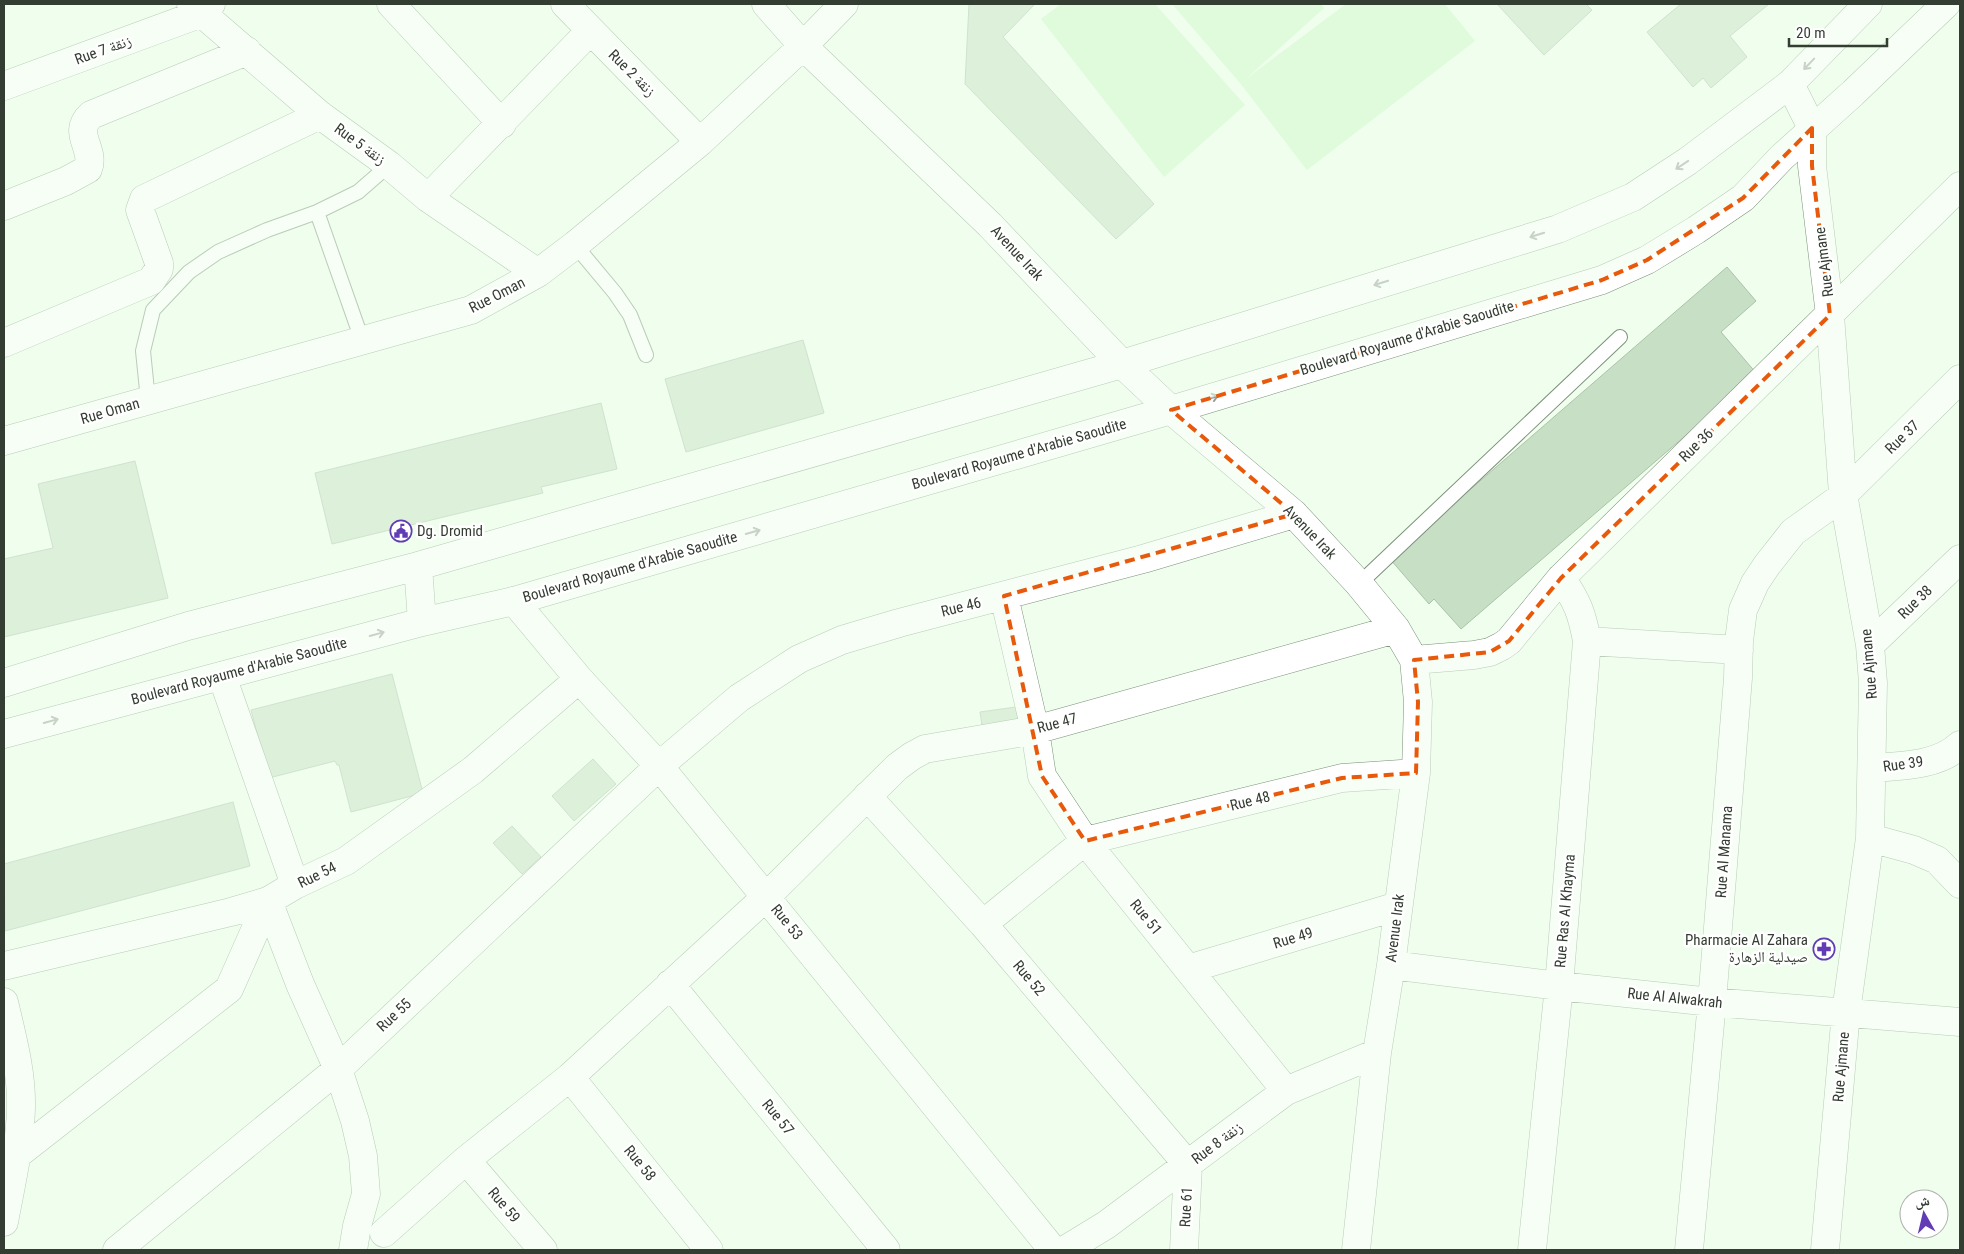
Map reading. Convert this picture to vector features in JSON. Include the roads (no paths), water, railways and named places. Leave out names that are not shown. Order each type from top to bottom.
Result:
[{"type":"street","points":[[391,4],[502,124]]},
{"type":"street","name":"Rue 2 زنقة","points":[[566,4],[590,31],[700,142]]},
{"type":"street","name":"Avenue Irak","points":[[766,4],[803,46],[990,225],[1122,364],[1171,410],[1294,514],[1359,584],[1396,629],[1414,660],[1418,702],[1416,773],[1391,965],[1377,1053],[1356,1250]]},
{"type":"street","name":"Rue Oman","points":[[4,441],[471,310],[538,273],[575,245],[700,142],[803,46],[844,4]]},
{"type":"street","points":[[4,683],[188,626],[418,566],[1122,364],[1558,229],[1633,197],[1688,161],[1790,84],[1868,4]]},
{"type":"street","name":"Boulevard Royaume d'Arabie Saoudite","points":[[4,734],[422,622],[514,601],[1171,410],[1602,280],[1647,260],[1743,198],[1812,128],[1853,93],[1946,4]]},
{"type":"street","name":"Rue 5 زنقة","points":[[201,7],[247,51],[320,115],[389,165],[428,198],[538,273]]},
{"type":"street","name":"Rue 7 زنقة","points":[[4,86],[201,7]]},
{"type":"street","points":[[428,198],[502,124],[590,31]]},
{"type":"street","points":[[4,206],[46,190],[88,169],[90,160],[83,129],[85,121],[91,115],[247,51]]},
{"type":"street","name":"Rue Ajmane","points":[[1790,84],[1812,128],[1812,166],[1830,315],[1843,494],[1870,645],[1872,683],[1870,838],[1846,1012],[1825,1250]]},
{"type":"street","points":[[4,343],[151,281],[159,269],[159,263],[140,210],[144,199],[320,115]]},
{"type":"street","name":"Rue 36","points":[[1414,660],[1490,652],[1509,641],[1561,578],[1960,186]]},
{"type":"street","name":"Rue 37","points":[[1843,494],[1960,379]]},
{"type":"street","name":"Rue Al Manama","points":[[1689,1250],[1712,1002],[1743,610],[1755,583],[1793,532],[1843,494]]},
{"type":"street","name":"Rue 46","points":[[659,766],[739,698],[798,659],[842,640],[900,622],[1143,559],[1294,514]]},
{"type":"street","name":"Rue 38","points":[[1870,645],[1960,559]]},
{"type":"street","points":[[418,566],[422,622]]},
{"type":"street","name":"Rue Ras Al Khayma","points":[[1532,1250],[1560,986],[1587,641],[1583,619],[1576,599],[1561,578]]},
{"type":"street","name":"Rue 51","points":[[1004,596],[1035,730],[1042,776],[1085,841],[1286,1091]]},
{"type":"street","name":"Rue 53","points":[[514,601],[579,679],[659,766],[767,896],[1053,1250]]},
{"type":"street","name":"Rue 47","points":[[384,1242],[466,1160],[570,1076],[767,896],[866,796],[897,767],[912,756],[925,750],[1035,730],[1396,629]]},
{"type":"street","points":[[1587,641],[1739,650]]},
{"type":"street","points":[[222,676],[295,885]]},
{"type":"street","name":"Rue 54","points":[[4,966],[231,912],[268,901],[295,885],[346,861],[473,770],[579,679]]},
{"type":"street","name":"Rue 39","points":[[1872,768],[1919,764],[1953,752],[1960,745]]},
{"type":"street","name":"Rue 55","points":[[117,1250],[338,1069],[659,766]]},
{"type":"street","name":"Rue 48","points":[[1085,841],[1342,778],[1416,773]]},
{"type":"street","name":"Rue 52","points":[[866,796],[983,924],[1188,1165]]},
{"type":"street","points":[[1870,838],[1914,850],[1937,860],[1960,884]]},
{"type":"street","points":[[983,924],[1085,841]]},
{"type":"street","points":[[268,901],[300,984],[338,1069],[355,1120],[363,1156],[366,1194],[355,1238],[384,1242]]},
{"type":"street","points":[[18,1154],[229,989],[268,901]]},
{"type":"street","name":"Rue 49","points":[[1188,969],[1398,906]]},
{"type":"street","name":"Rue Al Alwakrah","points":[[1391,965],[1560,986],[1712,1002],[1960,1022]]},
{"type":"street","name":"Rue 57","points":[[670,984],[886,1250]]},
{"type":"street","points":[[4,1002],[18,1066],[21,1107],[18,1154],[4,1222]]},
{"type":"street","name":"Rue 8 زنقة","points":[[1066,1250],[1106,1225],[1286,1091],[1377,1053]]},
{"type":"street","name":"Rue 58","points":[[570,1076],[709,1250]]},
{"type":"street","name":"Rue 59","points":[[466,1160],[543,1250]]},
{"type":"street","name":"Rue 61","points":[[1184,1250],[1188,1165]]},
{"type":"lane","points":[[148,400],[143,351],[153,310],[189,272],[218,252],[267,230],[317,212],[358,192],[389,165]]},
{"type":"lane","points":[[317,212],[362,340]]},
{"type":"lane","points":[[575,245],[615,293],[630,315],[646,355]]},
{"type":"lane","points":[[1359,584],[1620,337]]},
{"type":"place","name":"Dg. Dromid","points":[[401,531]]},
{"type":"place","name":"Pharmacie Al Zahara صيدلية الزهارة","points":[[1824,949]]}]
